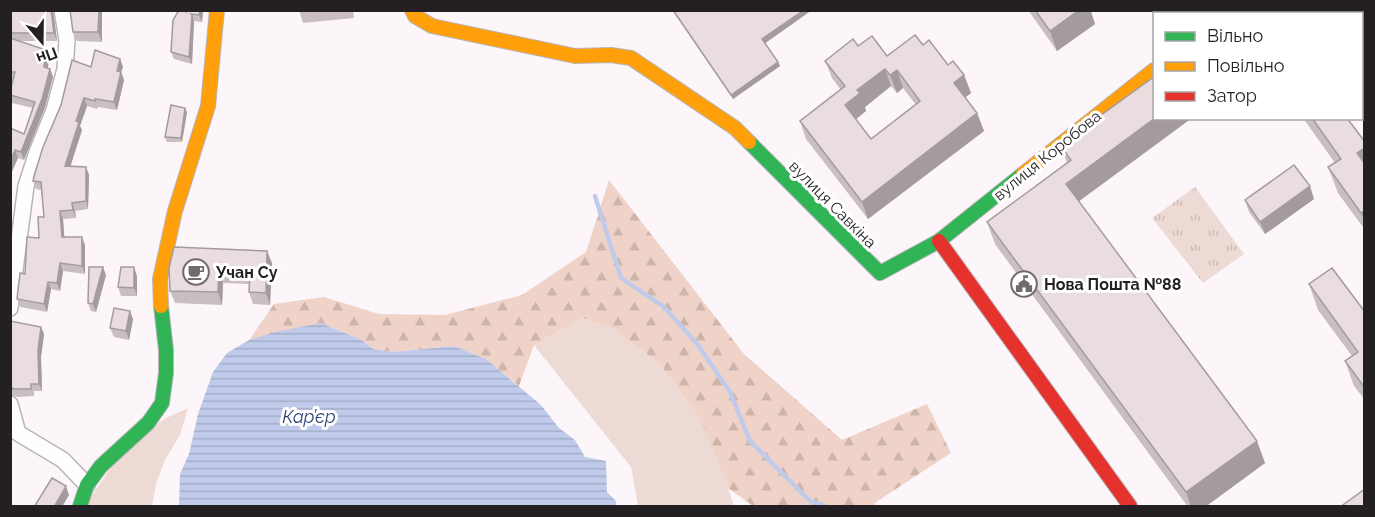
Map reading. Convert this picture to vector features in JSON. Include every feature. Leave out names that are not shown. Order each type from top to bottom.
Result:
[{"type":"street","points":[[10,308],[26,186],[54,110],[65,69],[67,40],[62,10]]},
{"type":"street","points":[[80,507],[87,485],[101,466],[148,423],[162,403],[166,350],[160,279],[175,211],[208,106],[217,10]]},
{"type":"street","name":"вулиця Савкіна","points":[[412,10],[415,16],[432,26],[575,56],[632,58],[735,128],[880,273],[939,241]]},
{"type":"street","name":"вулиця Коробова","points":[[939,241],[1153,72]]},
{"type":"street","points":[[939,241],[1130,507]]},
{"type":"street","points":[[10,404],[18,433],[63,460],[87,485]]},
{"type":"green space","points":[[609,180],[744,354],[842,440],[927,404],[951,453],[876,502],[874,506],[753,506],[728,488],[700,419],[659,363],[613,329],[583,318],[534,345],[519,386],[486,359],[454,346],[393,352],[373,349],[362,340],[321,323],[249,340],[274,304],[324,297],[379,314],[445,315],[522,295],[586,252]]},
{"type":"green space","points":[[1195,187],[1244,254],[1203,283],[1152,218]]},
{"type":"green space","points":[[583,318],[613,329],[659,363],[700,419],[734,506],[638,506],[631,467],[534,345]]},
{"type":"green space","points":[[188,408],[180,435],[165,460],[156,484],[152,506],[85,506],[128,442],[166,418]]},
{"type":"water","name":"Кар’єр","points":[[321,323],[362,340],[373,349],[393,352],[454,346],[486,359],[541,405],[559,428],[575,440],[585,457],[606,461],[607,492],[616,501],[616,506],[179,506],[180,474],[189,454],[198,414],[213,372],[227,353],[249,340],[275,332]]},
{"type":"building","points":[[10,10],[51,10],[54,33],[10,33]]},
{"type":"building","points":[[70,10],[99,10],[98,32],[73,32]]},
{"type":"building","points":[[179,10],[186,12],[187,10],[200,10],[199,15],[191,14],[189,57],[171,52],[173,20]]},
{"type":"building","points":[[673,10],[804,10],[762,39],[778,62],[731,95]]},
{"type":"building","points":[[1035,10],[1079,10],[1050,31]]},
{"type":"building","points":[[1243,10],[1264,10],[1265,12],[1241,12]]},
{"type":"building","points":[[915,35],[923,45],[929,40],[948,65],[953,61],[964,75],[954,83],[977,113],[862,202],[800,121],[845,86],[825,61],[853,39],[858,46],[872,36],[887,56]],"holes":[[[885,69],[890,75],[897,70],[920,101],[871,139],[845,105],[860,93],[857,90]]]},
{"type":"building","points":[[10,38],[46,50],[44,67],[50,69],[42,99],[21,152],[15,150],[10,161],[10,128],[24,134],[35,102],[10,95],[15,72],[10,72]]},
{"type":"building","points":[[95,50],[120,59],[117,71],[121,72],[114,102],[84,98],[65,166],[86,167],[86,201],[72,203],[73,210],[60,211],[62,237],[82,237],[82,266],[60,263],[57,283],[48,282],[44,304],[17,299],[20,273],[25,274],[27,237],[39,238],[38,217],[44,217],[41,182],[33,181],[43,147],[61,105],[72,60],[91,67]]},
{"type":"building","points":[[1153,77],[1153,119],[1066,184],[1257,441],[1186,492],[987,222],[1071,160],[1060,145]]},
{"type":"building","points":[[171,105],[185,108],[181,138],[165,137]]},
{"type":"building","points":[[1313,120],[1348,120],[1365,142],[1365,148],[1357,153],[1365,164],[1365,211],[1361,213],[1328,167],[1341,159]]},
{"type":"building","points":[[1294,165],[1310,186],[1260,222],[1245,200]]},
{"type":"building","points":[[174,247],[267,251],[266,293],[249,292],[250,272],[219,271],[218,292],[170,291],[169,268]]},
{"type":"building","points":[[89,267],[103,267],[93,304],[88,303]]},
{"type":"building","points":[[121,267],[134,267],[134,288],[118,287]]},
{"type":"building","points":[[1332,268],[1365,312],[1365,388],[1345,361],[1358,352],[1309,284]]},
{"type":"building","points":[[114,308],[130,311],[126,331],[110,328]]},
{"type":"building","points":[[10,321],[41,327],[38,350],[39,384],[31,384],[31,389],[10,387]]},
{"type":"building","points":[[52,478],[66,486],[54,507],[34,507]]},
{"type":"building","points":[[1365,489],[1365,507],[1340,507]]},
{"type":"waterway","points":[[595,196],[621,278],[664,307],[698,345],[730,392],[750,441],[810,501],[825,506]]},
{"type":"traffic: fast","points":[[749,142],[880,273],[939,241],[1023,174]]},
{"type":"traffic: fast","points":[[80,506],[87,485],[101,466],[148,423],[162,403],[166,350],[161,306]]},
{"type":"traffic: slow","points":[[161,306],[160,279],[175,211],[208,106],[217,10]]},
{"type":"traffic: slow","points":[[412,10],[415,16],[432,26],[575,56],[611,55],[631,58],[735,128],[749,142]]},
{"type":"traffic: slow","points":[[1023,174],[1153,71]]},
{"type":"traffic: jam","points":[[939,241],[1130,506]]},
{"type":"place","name":"Учан Су","points":[[196,272]]},
{"type":"place","name":"Нова Пошта №88","points":[[1024,284]]}]
